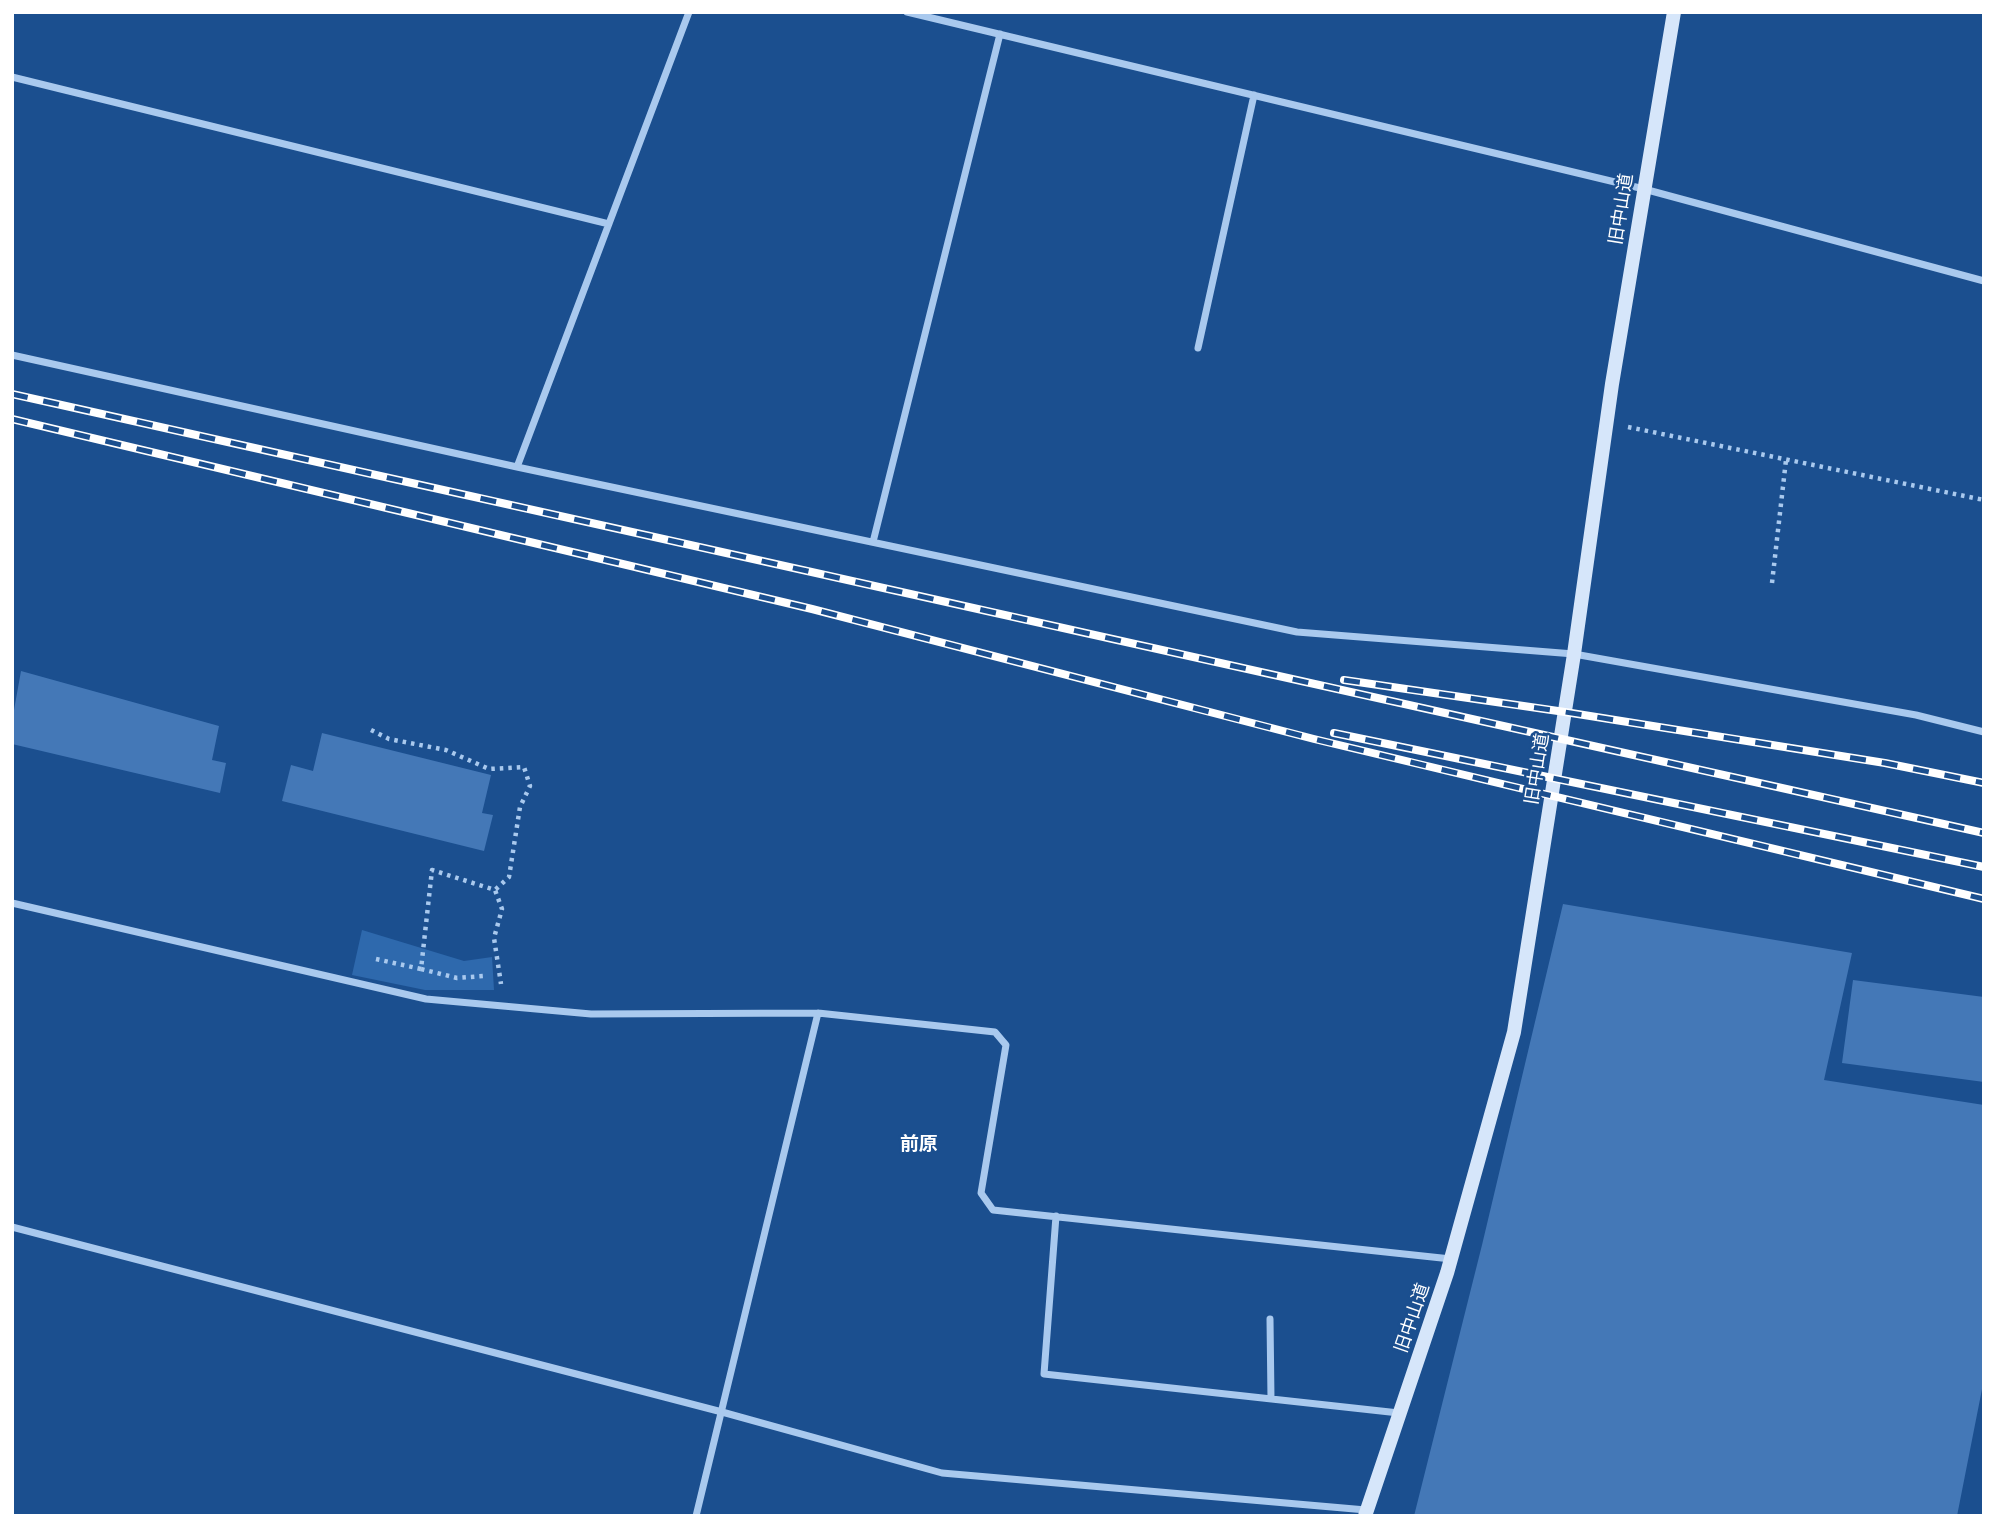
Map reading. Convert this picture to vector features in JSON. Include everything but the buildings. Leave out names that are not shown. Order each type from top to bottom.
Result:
[{"type":"street","points":[[517,467],[689,12]]},
{"type":"street","points":[[907,12],[1644,189],[1984,281]]},
{"type":"street","name":"旧中山道","points":[[1365,1513],[1451,1259],[1514,1032],[1574,654],[1606,423],[1674,12]]},
{"type":"street","points":[[873,542],[1000,34]]},
{"type":"street","points":[[12,77],[609,223]]},
{"type":"street","points":[[1198,348],[1254,95]]},
{"type":"street","points":[[12,355],[517,467],[1297,632],[1574,654],[1916,715],[1984,732]]},
{"type":"street","points":[[12,903],[426,999],[591,1014],[818,1013],[995,1032],[1006,1045],[981,1194],[993,1210],[1451,1259]]},
{"type":"street","points":[[695,1516],[818,1013]]},
{"type":"street","points":[[1056,1216],[1044,1374],[1399,1413]]},
{"type":"street","points":[[12,1227],[722,1412],[942,1473],[1365,1513]]},
{"type":"street","points":[[1270,1319],[1270,1399]]},
{"type":"path","points":[[1606,423],[1984,500]]},
{"type":"path","points":[[1773,583],[1786,460]]},
{"type":"path","points":[[371,730],[388,739],[446,750],[489,769],[524,767],[530,786],[520,807],[509,877],[495,890]]},
{"type":"path","points":[[421,969],[432,870],[495,890]]},
{"type":"path","points":[[495,890],[502,909],[494,938],[504,1006]]},
{"type":"path","points":[[376,959],[457,978],[484,976]]},
{"type":"shaded area","points":[[362,930],[464,961],[492,957],[494,990],[425,990],[352,975]]},
{"type":"railway","points":[[12,394],[1984,833]]},
{"type":"railway","points":[[12,419],[812,609],[1314,739],[1984,899]]},
{"type":"railway","points":[[1344,680],[1885,763],[1984,783]]},
{"type":"railway","points":[[1334,733],[1984,867]]},
{"type":"district","name":"前原","points":[[919,1144]]}]
